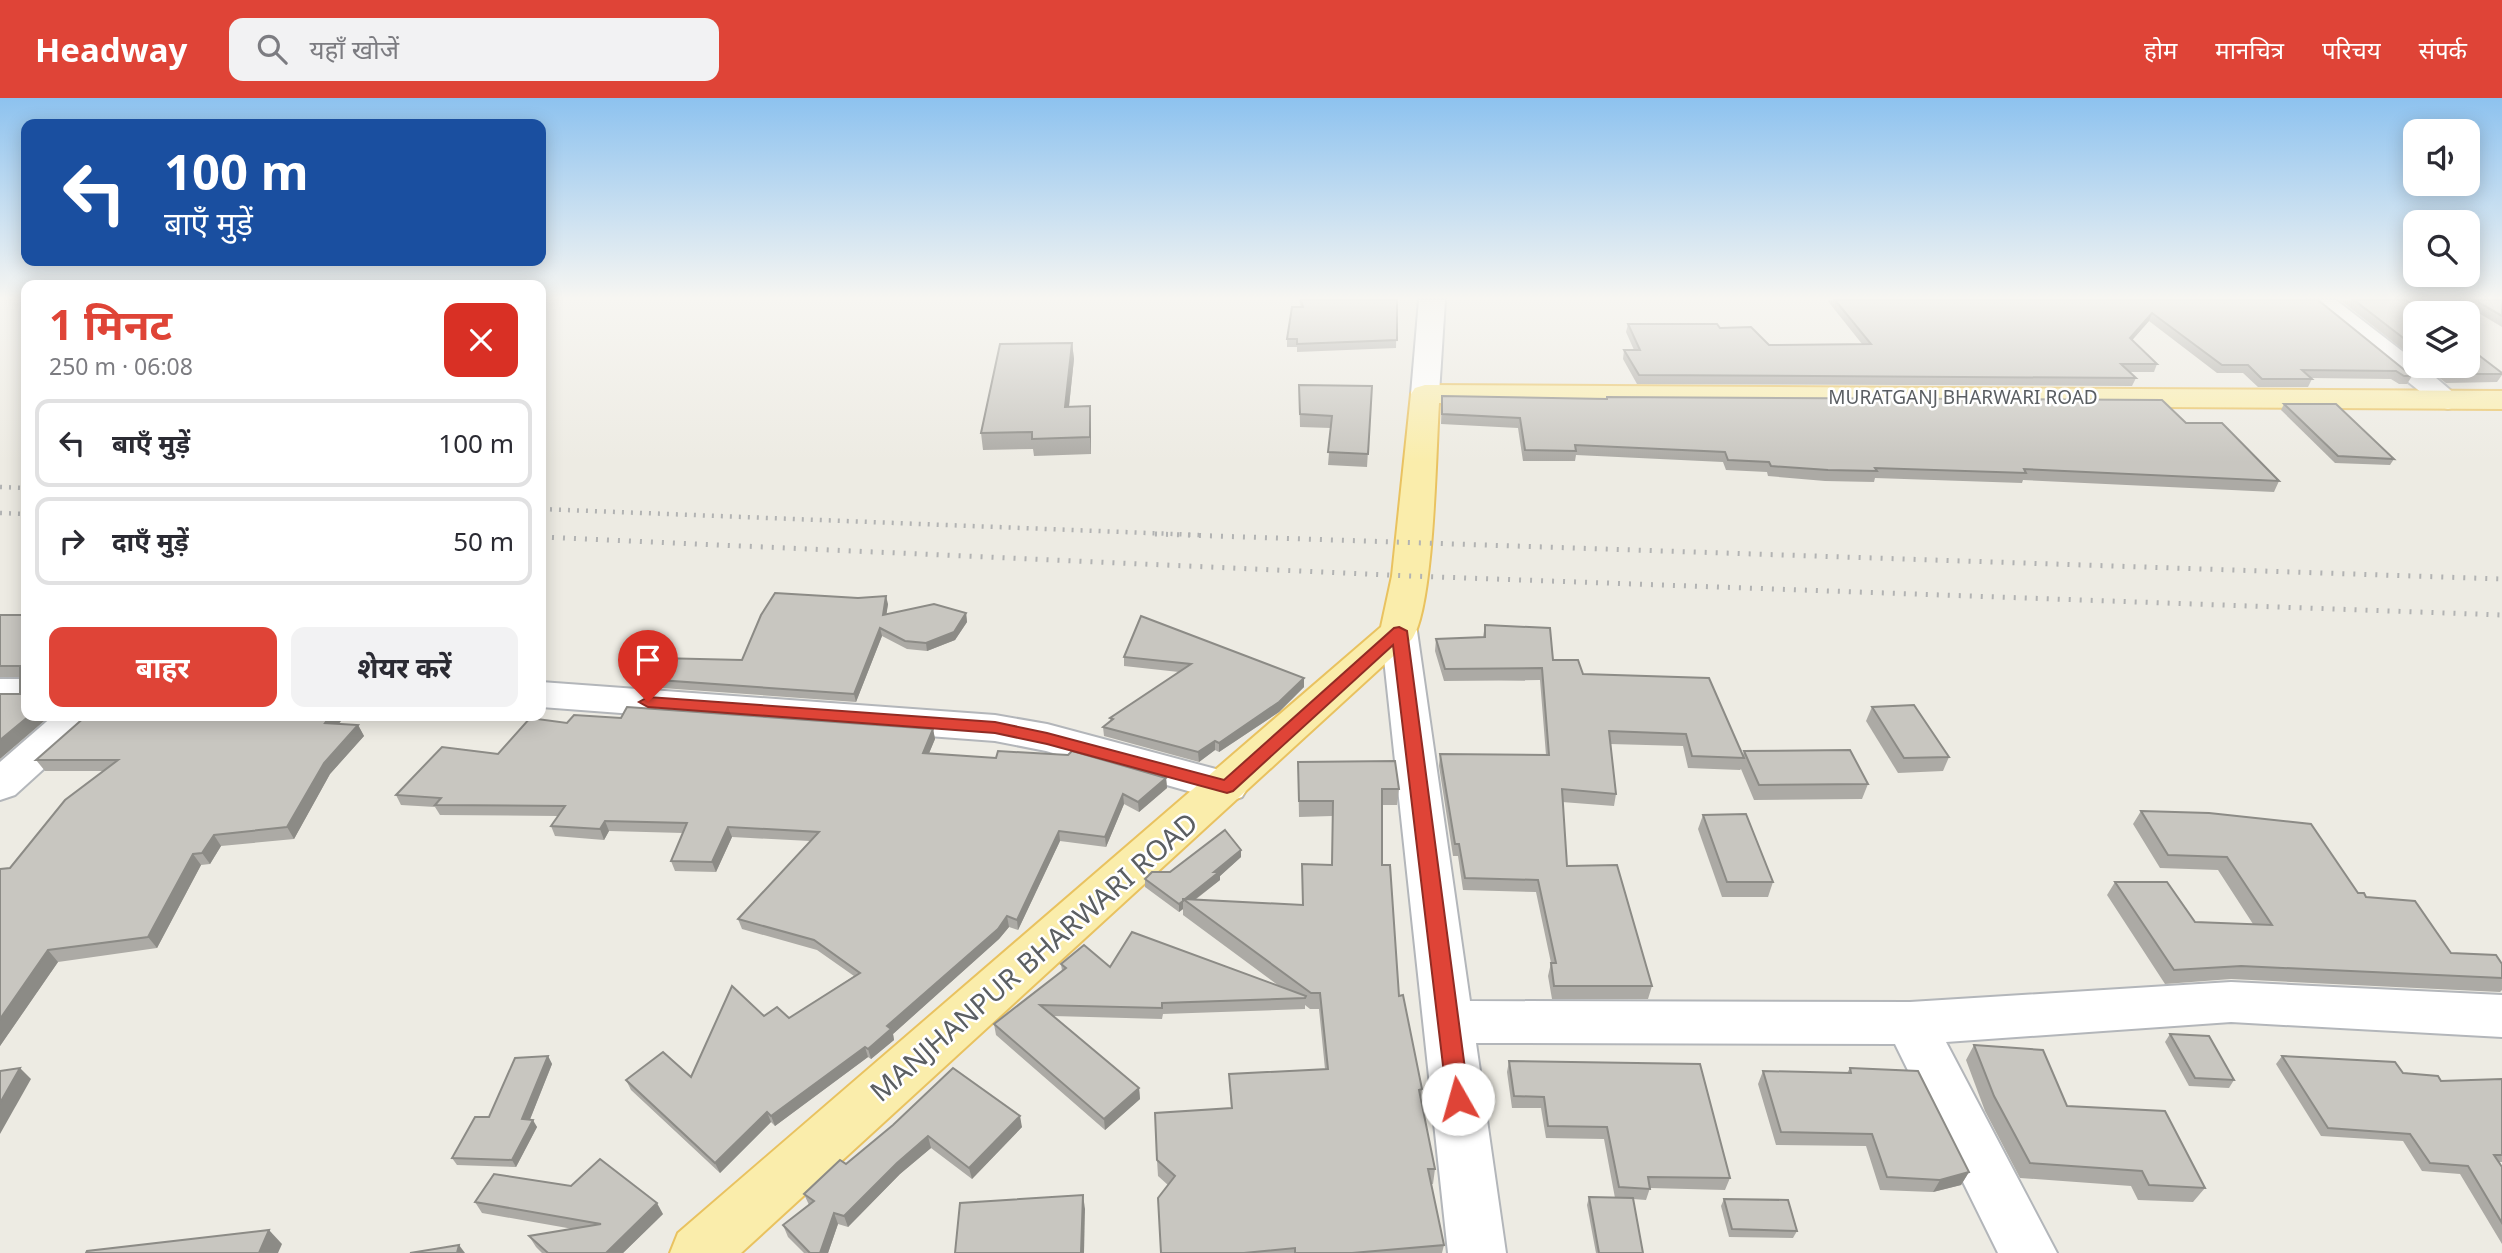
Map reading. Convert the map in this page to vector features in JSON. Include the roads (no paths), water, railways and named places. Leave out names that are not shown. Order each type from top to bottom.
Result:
[{"type":"main road","name":"MURATGANJ BHARWARI ROAD","points":[[1425,394],[2502,400]]},
{"type":"main road","points":[[1399,631],[1410,576],[1425,394]]},
{"type":"main road","name":"MANJHANPUR BHARWARI ROAD","points":[[699,1253],[1227,787],[1399,631]]},
{"type":"street","points":[[1425,394],[1428,354]]},
{"type":"street","points":[[2389,354],[2448,400]]},
{"type":"street","points":[[1399,631],[1477,1253]]},
{"type":"street","points":[[0,691],[21,691]]},
{"type":"street","points":[[546,694],[995,728],[1047,738],[1227,787]]},
{"type":"street","points":[[0,785],[72,721]]},
{"type":"street","points":[[1448,1022],[1910,1023],[2231,1002],[2502,1016]]},
{"type":"street","points":[[1910,1023],[2028,1253]]},
{"type":"railway","points":[[0,487],[21,488]]},
{"type":"railway","points":[[546,509],[1199,535]]},
{"type":"railway","points":[[0,513],[21,514]]},
{"type":"railway","points":[[1155,534],[2502,579]]},
{"type":"railway","points":[[546,537],[1410,576],[2502,615]]}]
